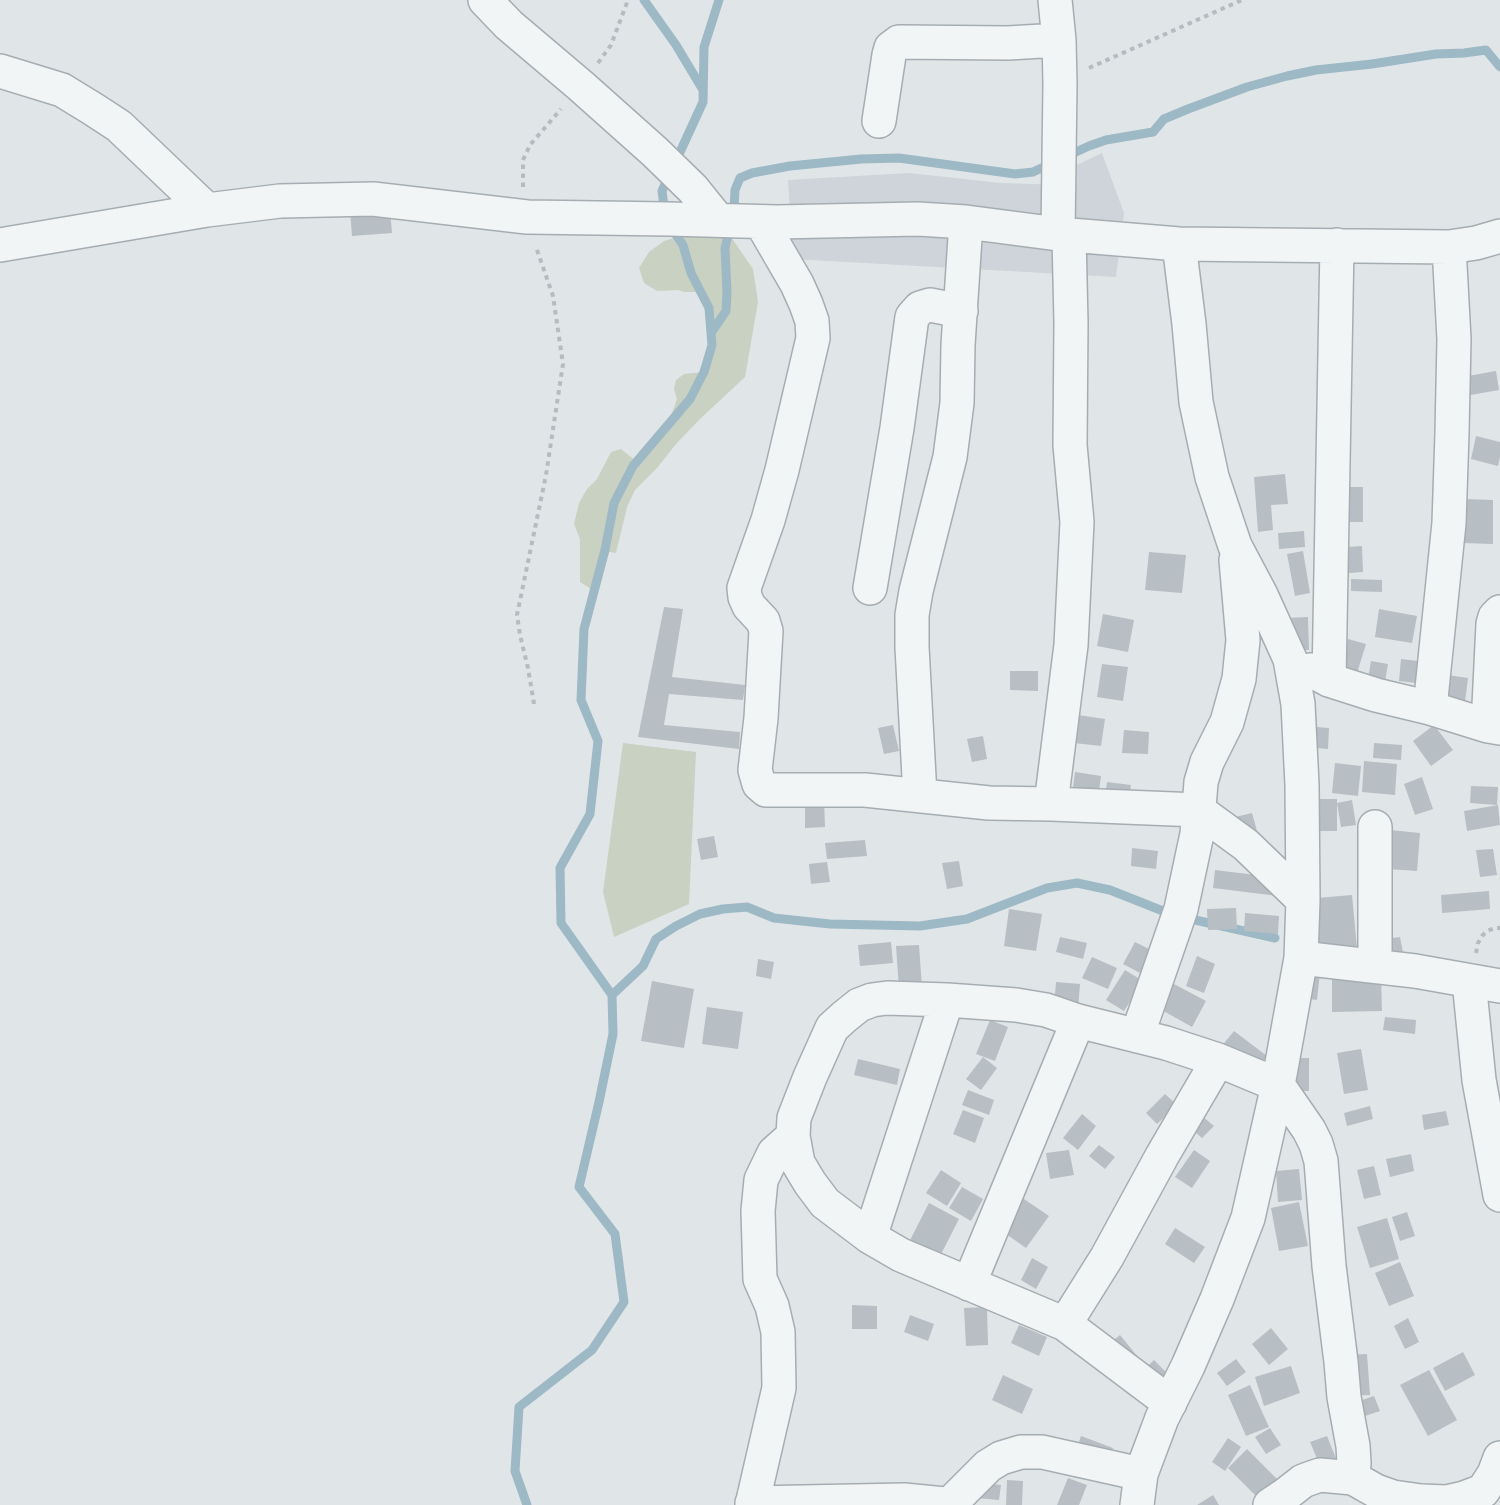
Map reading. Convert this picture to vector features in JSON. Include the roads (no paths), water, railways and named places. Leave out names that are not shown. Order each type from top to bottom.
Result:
[{"type":"street","points":[[485,0],[509,25],[655,152],[693,189],[718,220]]},
{"type":"street","points":[[1052,804],[1071,645],[1077,522],[1070,445],[1071,323],[1063,235],[1059,40],[1055,0]]},
{"type":"street","points":[[879,121],[889,55],[891,48],[899,42],[1008,43],[1059,40]]},
{"type":"street","points":[[0,71],[62,90],[93,109],[118,126],[207,210]]},
{"type":"street","points":[[0,245],[207,210],[280,201],[373,199],[527,218],[761,222],[918,219],[966,222],[1063,235],[1179,244],[1449,247],[1500,236]]},
{"type":"street","points":[[761,222],[806,304],[812,321],[813,338],[782,470],[768,520],[744,588],[749,606],[763,621],[766,631],[762,718],[755,771],[759,784],[766,790],[865,790],[989,803],[1198,810],[1246,845],[1303,900]]},
{"type":"street","points":[[920,796],[912,615],[950,457],[957,403],[958,345],[966,222]]},
{"type":"street","points":[[792,1136],[774,1153],[760,1180],[758,1211],[760,1279],[772,1306],[778,1332],[778,1388],[752,1504],[904,1500],[953,1504],[988,1466],[1001,1458],[1021,1452],[1042,1452],[1139,1489],[1162,1418],[1217,1299],[1248,1218],[1278,1085],[1301,958],[1303,900],[1302,785],[1298,704],[1290,659],[1261,595],[1235,546],[1212,477],[1196,402],[1179,244]]},
{"type":"street","points":[[1329,680],[1337,245]]},
{"type":"street","points":[[1430,708],[1449,523],[1454,339],[1449,247]]},
{"type":"street","points":[[870,588],[897,428],[912,317],[920,308],[930,305],[961,311]]},
{"type":"street","points":[[1137,1036],[1181,909],[1197,834],[1201,782],[1207,762],[1227,722],[1239,679],[1243,640],[1235,546]]},
{"type":"street","points":[[1290,659],[1329,680],[1494,727],[1492,624],[1495,616],[1500,612]]},
{"type":"street","points":[[1375,827],[1375,966]]},
{"type":"street","points":[[1301,958],[1415,970],[1484,984],[1479,1080],[1500,1186]]},
{"type":"street","points":[[1170,1403],[1065,1324],[901,1255],[870,1237],[825,1203],[810,1184],[798,1163],[792,1136],[794,1118],[810,1077],[832,1028],[844,1017],[859,1005],[887,998],[1016,1005],[1046,1010],[1078,1022],[1166,1042],[1218,1060],[1278,1085],[1309,1130],[1321,1161],[1329,1266],[1344,1397],[1353,1446],[1353,1478]]},
{"type":"street","points":[[870,1237],[947,1000]]},
{"type":"street","points":[[969,1284],[1078,1022]]},
{"type":"street","points":[[1065,1324],[1107,1257],[1218,1060]]},
{"type":"street","points":[[1270,1505],[1303,1481],[1320,1475],[1353,1478],[1376,1491],[1421,1502],[1491,1497],[1494,1473],[1500,1458]]},
{"type":"waterway","points":[[644,0],[676,45],[703,90]]},
{"type":"waterway","points":[[675,163],[703,102],[704,47],[719,0]]},
{"type":"waterway","points":[[1065,157],[1106,140],[1153,132],[1164,119],[1247,87],[1287,76],[1436,54],[1486,50],[1500,67]]},
{"type":"waterway","points":[[711,333],[726,311],[725,248],[734,210],[735,190],[740,178],[752,173],[790,166],[861,159],[899,158],[1015,174],[1033,172],[1052,163]]},
{"type":"waterway","points":[[665,214],[662,191],[669,175]]},
{"type":"waterway","points":[[527,1505],[515,1471],[519,1407],[592,1350],[624,1302],[615,1234],[579,1187],[613,1034],[612,995],[561,923],[560,868],[590,814],[598,741],[581,700],[584,629],[605,550],[614,503],[633,466],[690,399],[704,372],[712,345],[709,308],[691,273],[683,245],[670,226]]},
{"type":"waterway","points":[[612,995],[643,966],[656,939],[700,914],[723,909],[747,907],[774,918],[830,924],[920,926],[967,919],[1047,888],[1077,883],[1110,890],[1173,915],[1275,938]]}]
